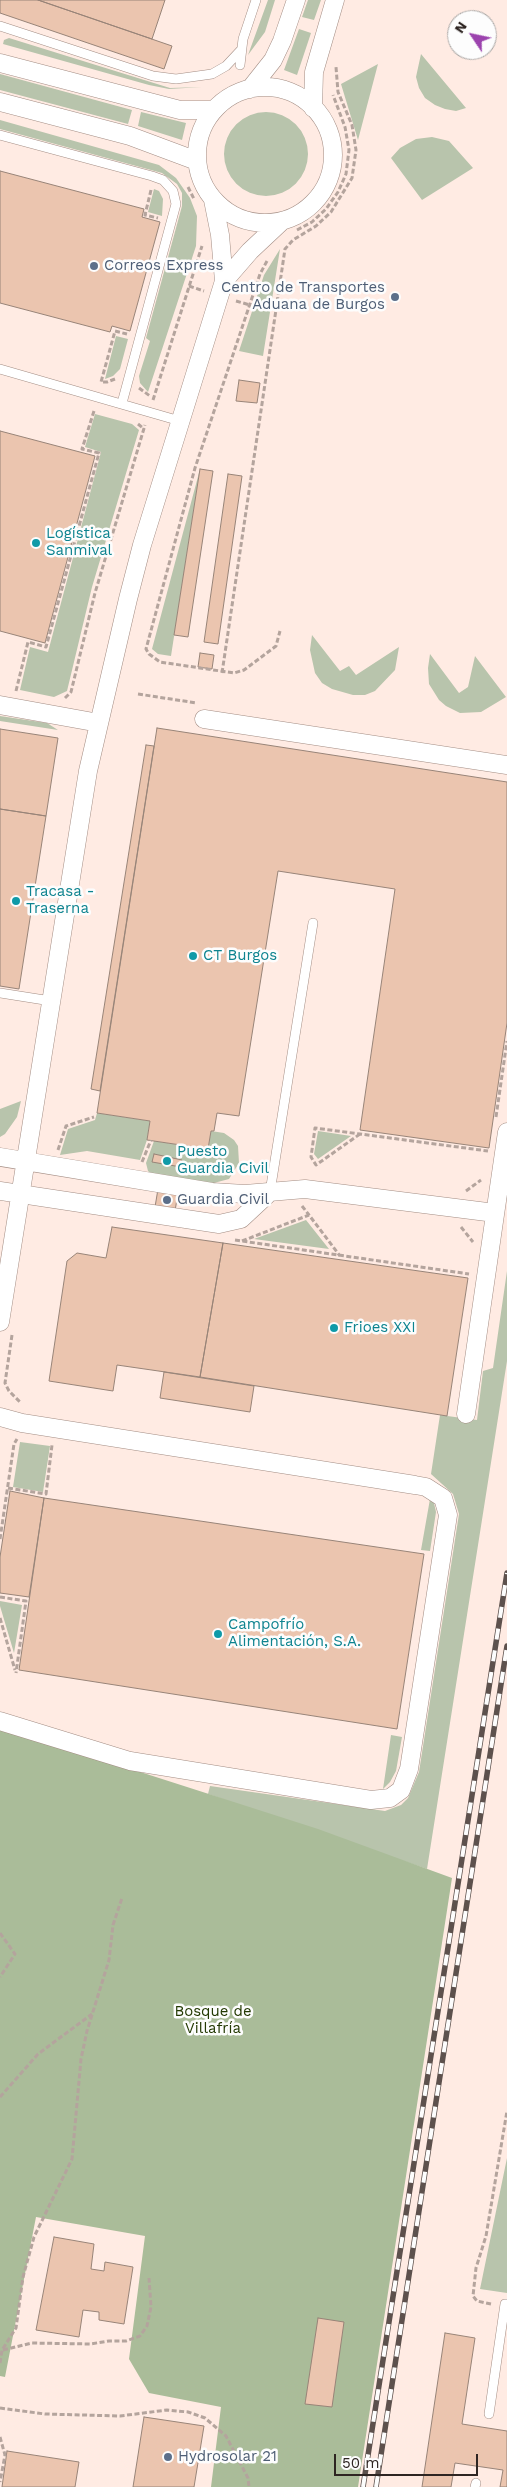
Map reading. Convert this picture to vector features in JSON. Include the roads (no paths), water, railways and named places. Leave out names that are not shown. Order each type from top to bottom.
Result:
[{"type":"street","points":[[250,89],[273,60],[282,41],[296,0]]},
{"type":"street","points":[[314,108],[314,72],[335,0]]},
{"type":"street","points":[[0,63],[147,103],[188,111],[214,110]]},
{"type":"street","points":[[0,1322],[10,1238],[27,1161],[88,770],[130,590],[180,421],[224,282],[250,250],[289,226],[320,195],[332,166],[332,150],[329,135],[323,120],[314,108],[300,97],[284,90],[267,87],[250,89],[224,101],[214,110],[204,125],[198,143],[197,161],[204,188],[213,200],[232,216],[257,223],[289,226]]},
{"type":"street","points":[[0,102],[130,136],[197,161]]},
{"type":"street","points":[[213,200],[220,235],[224,282]]},
{"type":"street","points":[[0,705],[99,723]]},
{"type":"street","points":[[204,719],[507,765]]},
{"type":"street","points":[[466,1414],[507,1132]]},
{"type":"street","points":[[0,1157],[212,1192],[245,1194],[305,1189],[495,1213]]},
{"type":"street","points":[[0,1191],[219,1224],[240,1219],[270,1192]]},
{"type":"street","points":[[0,1417],[22,1423],[415,1485],[435,1492],[443,1498],[448,1515],[409,1769],[401,1790],[390,1798],[371,1800],[130,1761],[0,1720]]},
{"type":"lane","points":[[240,65],[243,39],[256,0]]},
{"type":"lane","points":[[0,27],[153,76],[176,79],[212,74],[226,66],[242,50]]},
{"type":"lane","points":[[0,135],[152,176],[163,180],[173,191],[176,204],[122,403]]},
{"type":"lane","points":[[0,370],[122,403],[180,421]]},
{"type":"lane","points":[[270,1192],[313,923]]},
{"type":"lane","points":[[0,993],[51,1002]]},
{"type":"lane","points":[[488,2414],[506,2304]]},
{"type":"railway","points":[[363,2487],[507,1573]]},
{"type":"railway","points":[[376,2487],[507,1646]]},
{"type":"place","name":"Correos Express","points":[[94,266]]},
{"type":"place","name":"Centro de Transportes Aduana de Burgos","points":[[395,297]]},
{"type":"place","name":"Logística Sanmival","points":[[36,543]]},
{"type":"place","name":"Tracasa - Traserna","points":[[16,901]]},
{"type":"place","name":"CT Burgos","points":[[193,956]]},
{"type":"place","name":"Puesto Guardia Civil","points":[[167,1161]]},
{"type":"place","name":"Guardia Civil","points":[[167,1200]]},
{"type":"place","name":"Frioes XXI","points":[[334,1328]]},
{"type":"place","name":"Campofrío Alimentación, S.A.","points":[[218,1634]]},
{"type":"place","name":"Hydrosolar 21","points":[[168,2457]]},
{"type":"park label","name":"Bosque de Villafría","points":[[213,2020]]}]
